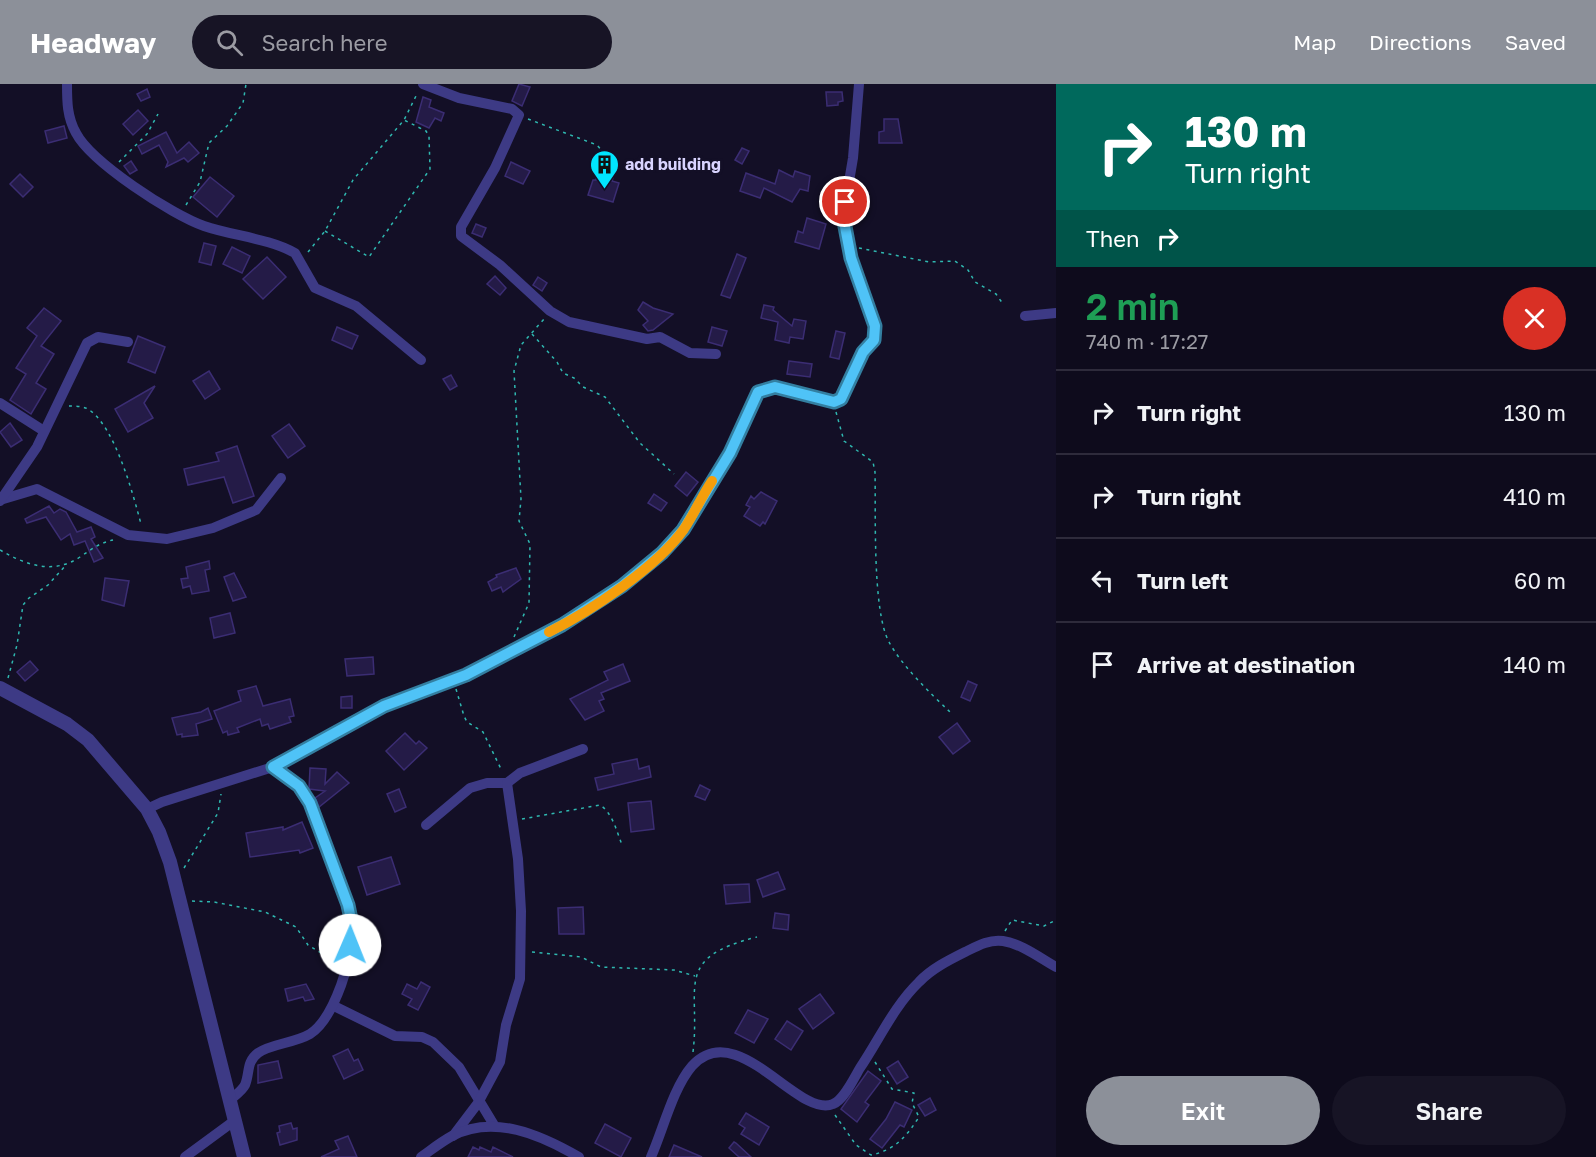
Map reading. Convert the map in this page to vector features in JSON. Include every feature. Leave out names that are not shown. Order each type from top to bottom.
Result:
[{"type":"street","points":[[67,84],[68,111],[75,132],[94,156],[111,170],[180,214],[200,224],[282,247],[298,255],[315,288],[356,306],[421,360]]},
{"type":"street","points":[[147,809],[273,767],[384,706],[466,675],[593,606],[662,553],[683,530],[730,453],[758,392],[775,387],[834,402],[841,399],[863,352],[874,340],[875,326],[849,246],[843,216],[853,158],[859,84]]},
{"type":"street","points":[[420,88],[512,109],[519,115],[495,168],[459,232],[550,311],[573,324],[647,339],[660,337],[690,353],[716,354]]},
{"type":"street","points":[[1025,316],[1056,313]]},
{"type":"street","points":[[0,501],[37,447],[82,352],[92,338],[128,342]]},
{"type":"street","points":[[0,403],[45,430]]},
{"type":"street","points":[[0,501],[37,489],[128,535],[181,537],[233,521],[264,503],[281,478]]},
{"type":"street","points":[[2,689],[67,724],[88,740],[147,809],[159,831],[180,901],[244,1157]]},
{"type":"street","points":[[426,825],[470,788],[487,783],[507,783],[519,773],[583,749]]},
{"type":"street","points":[[229,1101],[244,1086],[252,1058],[261,1050],[285,1045],[310,1034],[334,1006],[353,929],[348,905],[310,803],[299,786],[273,767]]},
{"type":"street","points":[[453,1136],[478,1103],[500,1062],[506,1026],[520,979],[518,948],[521,911],[507,783]]},
{"type":"street","points":[[651,1157],[691,1067],[703,1056],[716,1054],[740,1056],[813,1104],[831,1106],[837,1102],[870,1054],[901,1002],[920,980],[943,963],[983,943],[1000,941],[1014,944],[1056,967]]},
{"type":"street","points":[[334,1006],[395,1036],[422,1037],[434,1042],[459,1067],[478,1103],[494,1125]]},
{"type":"street","points":[[185,1157],[234,1121]]},
{"type":"street","points":[[421,1157],[453,1136],[494,1125],[557,1144],[579,1157]]},
{"type":"path","points":[[180,214],[200,182],[209,143],[227,126],[243,103],[246,84]]},
{"type":"path","points":[[298,255],[307,252],[325,231],[353,180],[404,120],[420,88]]},
{"type":"path","points":[[111,170],[144,138],[158,114]]},
{"type":"path","points":[[519,115],[597,145],[616,167]]},
{"type":"path","points":[[325,231],[369,257],[397,214],[422,184],[430,169],[429,136],[426,130],[404,120]]},
{"type":"path","points":[[849,246],[929,262],[955,261],[968,270],[975,282],[996,294],[1003,304]]},
{"type":"path","points":[[506,654],[527,609],[530,596],[530,544],[519,521],[521,499],[514,371],[518,352],[550,311]]},
{"type":"path","points":[[531,333],[558,362],[563,373],[574,378],[583,387],[605,397],[640,443],[674,474]]},
{"type":"path","points":[[834,402],[844,441],[873,462],[880,613],[889,643],[929,693],[950,712]]},
{"type":"path","points":[[56,406],[82,407],[96,416],[121,459],[144,537]]},
{"type":"path","points":[[2,689],[17,645],[23,605],[48,585],[66,565],[98,543],[128,535]]},
{"type":"path","points":[[0,550],[35,566],[66,565]]},
{"type":"path","points":[[454,679],[467,722],[483,732],[507,783]]},
{"type":"path","points":[[175,882],[218,813],[222,804],[219,784]]},
{"type":"path","points":[[512,820],[600,806],[605,808],[622,844]]},
{"type":"path","points":[[180,901],[214,902],[265,912],[296,927],[308,945],[345,967]]},
{"type":"path","points":[[1000,941],[1012,920],[1044,926],[1056,920]]},
{"type":"path","points":[[691,1067],[696,1026],[692,1006],[695,976],[706,960],[721,947],[757,937]]},
{"type":"path","points":[[518,948],[543,954],[581,957],[601,967],[670,969],[695,976]]},
{"type":"path","points":[[831,1106],[856,1145],[871,1155],[888,1152],[913,1126],[919,1117],[912,1103],[914,1093],[892,1089],[870,1054]]},
{"type":"building","points":[[519,84],[530,87],[522,106],[512,101]]},
{"type":"building","points":[[147,89],[150,97],[141,101],[137,94]]},
{"type":"building","points":[[826,92],[842,92],[843,101],[838,102],[838,105],[827,106]]},
{"type":"building","points":[[423,97],[431,100],[429,107],[444,113],[441,121],[435,118],[429,128],[416,122]]},
{"type":"building","points":[[138,110],[148,121],[133,135],[123,124]]},
{"type":"building","points":[[884,119],[898,119],[902,143],[879,143],[879,132],[884,131]]},
{"type":"building","points":[[64,126],[67,138],[48,143],[45,131]]},
{"type":"building","points":[[166,132],[177,153],[189,142],[199,153],[188,162],[184,158],[166,167],[168,162],[159,145],[142,154],[138,146]]},
{"type":"building","points":[[742,148],[749,151],[742,164],[735,160]]},
{"type":"building","points":[[131,161],[137,170],[130,174],[124,166]]},
{"type":"building","points":[[511,162],[530,171],[523,184],[505,176]]},
{"type":"building","points":[[779,170],[793,177],[795,171],[810,176],[808,191],[800,189],[792,202],[764,188],[760,198],[740,191],[746,173],[775,184]]},
{"type":"building","name":"add building","points":[[605,171],[614,174],[612,181],[619,183],[613,202],[588,195],[593,180],[596,180],[597,175],[603,178]]},
{"type":"building","points":[[20,174],[33,187],[23,197],[10,184]]},
{"type":"building","points":[[210,177],[234,196],[217,217],[193,197]]},
{"type":"building","points":[[807,218],[826,224],[819,249],[795,242],[798,231],[803,233]]},
{"type":"building","points":[[476,224],[486,228],[482,237],[472,233]]},
{"type":"building","points":[[204,243],[216,246],[211,265],[199,262]]},
{"type":"building","points":[[232,247],[250,256],[242,273],[223,264]]},
{"type":"building","points":[[737,254],[746,258],[730,298],[721,295]]},
{"type":"building","points":[[267,257],[286,277],[263,299],[243,279]]},
{"type":"building","points":[[495,276],[506,288],[500,295],[487,284]]},
{"type":"building","points":[[538,277],[547,283],[542,291],[533,285]]},
{"type":"building","points":[[643,302],[653,308],[673,314],[653,330],[648,331],[643,325],[648,321],[638,310]]},
{"type":"building","points":[[764,305],[774,307],[773,310],[792,326],[794,319],[806,321],[803,339],[790,337],[789,343],[775,340],[778,322],[761,318]]},
{"type":"building","points":[[44,308],[61,321],[41,346],[54,354],[36,383],[46,389],[31,414],[10,400],[26,374],[16,368],[37,336],[27,328]]},
{"type":"building","points":[[337,327],[358,336],[352,349],[332,340]]},
{"type":"building","points":[[712,327],[727,331],[722,346],[708,342]]},
{"type":"building","points":[[836,331],[845,333],[839,359],[830,357]]},
{"type":"building","points":[[138,336],[165,347],[155,373],[128,362]]},
{"type":"building","points":[[789,361],[812,364],[810,377],[787,374]]},
{"type":"building","points":[[209,371],[220,389],[205,399],[193,381]]},
{"type":"building","points":[[451,375],[457,386],[450,390],[443,379]]},
{"type":"building","points":[[155,386],[144,403],[153,418],[128,432],[115,409]]},
{"type":"building","points":[[10,423],[22,440],[11,447],[0,432]]},
{"type":"building","points":[[289,424],[305,446],[288,458],[272,436]]},
{"type":"building","points":[[237,446],[254,496],[233,503],[224,477],[188,485],[184,469],[219,461],[216,453]]},
{"type":"building","points":[[686,472],[698,482],[687,496],[675,486]]},
{"type":"building","points":[[761,492],[777,501],[765,524],[763,522],[760,526],[744,516],[750,507],[746,505],[751,496],[754,499]]},
{"type":"building","points":[[654,494],[667,503],[661,511],[648,503]]},
{"type":"building","points":[[49,506],[54,513],[60,509],[66,512],[77,532],[91,527],[95,537],[91,539],[103,558],[94,562],[85,541],[74,545],[70,534],[61,540],[46,517],[27,523],[25,519]]},
{"type":"building","points":[[209,561],[210,569],[205,570],[209,591],[192,594],[190,586],[183,588],[181,579],[188,578],[186,567]]},
{"type":"building","points":[[516,568],[521,579],[503,592],[501,587],[492,591],[488,582],[497,577],[496,575]]},
{"type":"building","points":[[234,573],[246,597],[233,601],[224,577]]},
{"type":"building","points":[[105,578],[129,581],[124,606],[102,600]]},
{"type":"building","points":[[230,613],[235,633],[214,638],[210,618]]},
{"type":"building","points":[[373,657],[374,674],[347,676],[345,659]]},
{"type":"building","points":[[30,661],[38,670],[25,681],[17,672]]},
{"type":"building","points":[[623,664],[630,681],[601,693],[604,699],[599,701],[604,711],[585,720],[570,699],[608,680],[604,672]]},
{"type":"building","points":[[968,681],[977,685],[970,701],[961,697]]},
{"type":"building","points":[[256,686],[263,706],[290,699],[294,716],[289,717],[291,722],[270,729],[268,724],[262,726],[260,719],[237,728],[239,732],[228,735],[227,731],[223,733],[214,711],[241,701],[238,691]]},
{"type":"building","points":[[352,696],[352,708],[341,708],[341,697]]},
{"type":"building","points":[[208,708],[212,719],[196,724],[198,735],[182,737],[182,734],[177,735],[172,718],[201,712]]},
{"type":"building","points":[[957,723],[970,741],[953,754],[939,737]]},
{"type":"building","points":[[405,733],[416,744],[419,741],[427,748],[404,770],[386,751]]},
{"type":"building","points":[[637,759],[639,769],[649,766],[651,777],[598,790],[595,778],[614,774],[612,764]]},
{"type":"building","points":[[310,768],[326,769],[325,784],[337,772],[349,783],[319,807],[315,798],[325,791],[309,789]]},
{"type":"building","points":[[700,785],[710,790],[705,800],[695,796]]},
{"type":"building","points":[[399,789],[406,807],[395,812],[387,794]]},
{"type":"building","points":[[651,801],[654,829],[631,832],[628,803]]},
{"type":"building","points":[[302,822],[313,848],[300,853],[299,850],[250,857],[246,833],[283,827],[283,830]]},
{"type":"building","points":[[391,857],[400,884],[367,895],[358,867]]},
{"type":"building","points":[[778,872],[785,889],[763,897],[757,880]]},
{"type":"building","points":[[749,884],[750,902],[726,904],[724,885]]},
{"type":"building","points":[[583,907],[584,934],[559,934],[558,908]]},
{"type":"building","points":[[775,913],[789,915],[788,930],[773,928]]},
{"type":"building","points":[[421,982],[430,987],[418,1010],[408,1005],[412,999],[402,994],[407,984],[417,989]]},
{"type":"building","points":[[306,984],[314,999],[305,1001],[303,997],[288,1001],[285,989]]},
{"type":"building","points":[[820,994],[834,1013],[813,1029],[799,1009]]},
{"type":"building","points":[[748,1010],[768,1019],[754,1043],[735,1033]]},
{"type":"building","points":[[787,1021],[803,1031],[791,1050],[775,1039]]},
{"type":"building","points":[[348,1049],[354,1061],[358,1059],[363,1070],[344,1079],[333,1056]]},
{"type":"building","points":[[278,1061],[282,1078],[258,1083],[258,1065]]},
{"type":"building","points":[[898,1061],[908,1077],[897,1084],[887,1068]]},
{"type":"building","points":[[868,1071],[881,1081],[865,1102],[869,1105],[857,1122],[841,1109]]},
{"type":"building","points":[[930,1098],[936,1110],[925,1116],[918,1105]]},
{"type":"building","points":[[895,1102],[912,1110],[904,1127],[900,1125],[882,1148],[870,1139],[886,1119]]},
{"type":"building","points":[[746,1113],[769,1127],[759,1145],[741,1134],[745,1128],[739,1124]]},
{"type":"building","points":[[291,1123],[293,1129],[297,1128],[297,1140],[280,1145],[277,1133],[280,1132],[279,1126]]},
{"type":"building","points":[[605,1124],[631,1138],[621,1157],[595,1143]]},
{"type":"building","points":[[348,1136],[357,1157],[321,1157],[339,1149],[335,1141]]},
{"type":"building","points":[[734,1142],[751,1157],[739,1157],[729,1148]]},
{"type":"building","points":[[674,1145],[702,1157],[669,1157]]},
{"type":"building","points":[[473,1147],[479,1150],[480,1147],[491,1152],[493,1147],[513,1157],[468,1157]]},
{"type":"slow traffic","points":[[549,632],[608,597],[662,553],[683,530],[712,481]]},
{"type":"place","name":"add building","points":[[604,190]]},
{"type":"route","points":[[350,945],[353,929],[348,905],[310,803],[299,786],[273,767],[297,757],[384,706],[466,675],[562,625],[622,586],[662,553],[683,530],[730,453],[758,392],[765,388],[775,387],[834,402],[841,399],[863,352],[874,340],[875,326],[851,258],[843,216],[845,202]]}]
